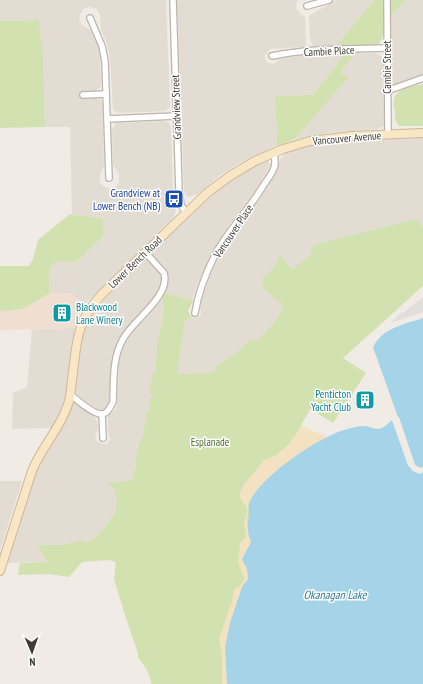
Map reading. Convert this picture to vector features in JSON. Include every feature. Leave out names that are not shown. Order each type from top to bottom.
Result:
[{"type":"street","name":"Grandview Street","points":[[172,0],[179,191],[181,205],[186,213]]},
{"type":"street","points":[[307,6],[328,0]]},
{"type":"street","name":"Cambie Street","points":[[387,0],[386,48],[388,134]]},
{"type":"street","points":[[90,18],[104,53],[109,178]]},
{"type":"street","name":"Cambie Place","points":[[272,56],[308,51],[386,48]]},
{"type":"street","points":[[387,91],[423,78]]},
{"type":"street","points":[[83,95],[106,94]]},
{"type":"street","points":[[107,119],[176,116]]},
{"type":"street","name":"Vancouver Avenue","points":[[274,153],[302,143],[331,138],[423,133]]},
{"type":"street","name":"Lower Bench Road","points":[[0,571],[36,460],[65,412],[70,395],[77,340],[83,320],[93,304],[207,193],[230,176],[255,161],[274,153]]},
{"type":"street","name":"Vancouver Place","points":[[195,313],[197,301],[216,254],[231,231],[256,199],[274,169],[274,153]]},
{"type":"street","points":[[70,395],[96,413],[102,414],[106,412],[113,402],[115,362],[121,342],[131,327],[156,300],[164,284],[164,273],[145,252]]},
{"type":"street","points":[[102,414],[103,438]]},
{"type":"shaded area","points":[[0,0],[166,0],[170,105],[165,111],[118,113],[113,110],[110,57],[106,41],[101,30],[100,15],[97,9],[91,7],[84,8],[80,14],[79,20],[81,24],[90,30],[93,35],[99,49],[100,57],[101,87],[95,91],[81,92],[81,99],[97,98],[102,101],[104,165],[100,175],[100,182],[103,186],[110,189],[117,186],[119,181],[119,175],[113,164],[112,130],[116,123],[164,121],[169,123],[171,128],[173,196],[176,211],[173,218],[85,304],[70,293],[50,293],[49,279],[51,267],[56,261],[60,260],[75,263],[104,235],[82,216],[72,214],[70,127],[45,127],[43,54],[39,20],[0,21]]},
{"type":"shaded area","points":[[177,0],[300,0],[297,1],[296,8],[301,15],[305,16],[306,45],[303,47],[270,49],[265,55],[265,59],[268,63],[274,64],[279,59],[299,56],[346,53],[313,95],[276,121],[278,130],[276,146],[240,163],[219,176],[198,194],[188,197],[184,192]]},
{"type":"shaded area","points":[[336,0],[374,0],[334,48],[317,48],[312,45],[310,39],[309,16]]},
{"type":"shaded area","points":[[406,0],[423,0],[423,77],[392,87],[391,16]]},
{"type":"shaded area","points":[[355,53],[375,53],[383,57],[384,126],[377,129],[334,132],[295,139],[348,76],[342,74],[341,72]]},
{"type":"shaded area","points":[[423,138],[423,227],[416,219],[314,245],[309,257],[292,269],[280,254],[273,269],[261,279],[264,286],[263,288],[282,304],[283,308],[272,325],[256,342],[249,341],[235,354],[217,365],[214,371],[208,373],[177,374],[185,321],[191,317],[195,318],[201,315],[200,306],[202,297],[213,269],[231,236],[259,200],[277,172],[280,159],[286,152],[308,146],[339,141]]},
{"type":"shaded area","points":[[266,160],[269,162],[270,166],[254,193],[229,225],[211,253],[197,285],[192,301],[165,293],[168,281],[168,272],[165,267],[152,255],[151,251],[217,189],[241,173]]},
{"type":"shaded area","points":[[145,257],[160,272],[162,276],[161,288],[122,335],[114,352],[112,362],[109,402],[103,410],[98,411],[75,392],[81,337],[88,318],[101,299]]},
{"type":"shaded area","points":[[50,293],[70,293],[85,304],[79,314],[75,328],[0,330],[0,311],[23,309]]},
{"type":"shaded area","points":[[423,297],[423,312],[390,323],[402,312],[403,313]]},
{"type":"shaded area","points":[[162,298],[164,308],[157,346],[155,373],[149,394],[155,394],[150,399],[150,411],[146,413],[143,436],[138,445],[135,462],[136,467],[132,481],[117,505],[116,511],[101,532],[90,541],[85,543],[84,540],[61,545],[37,545],[47,562],[7,563],[36,469],[74,403],[79,404],[91,412],[96,419],[98,427],[95,438],[98,442],[107,444],[109,441],[108,415],[115,410],[117,405],[119,363],[125,341],[132,331]]},
{"type":"shaded area","points":[[75,328],[67,395],[51,428],[12,429],[13,393],[27,387],[32,329]]},
{"type":"shaded area","points":[[0,481],[22,481],[0,551]]},
{"type":"green space","points":[[374,0],[384,0],[384,32],[380,43],[376,46],[334,48]]},
{"type":"green space","points":[[390,0],[406,0],[391,16]]},
{"type":"green space","points":[[39,20],[43,54],[45,127],[0,128],[0,21]]},
{"type":"green space","points":[[346,53],[355,53],[341,72],[342,74],[349,76],[295,139],[276,146],[278,130],[276,121],[275,96],[313,95]]},
{"type":"green space","points":[[423,84],[423,126],[400,126],[396,122],[395,118],[395,96],[406,88]]},
{"type":"green space","points":[[70,214],[102,219],[104,235],[75,263],[66,261],[54,263],[51,267],[49,278],[50,293],[23,309],[0,311],[0,266],[29,266],[33,259],[38,240]]},
{"type":"green space","name":"Esplanade","points":[[416,219],[423,227],[423,286],[343,358],[366,373],[333,423],[310,409],[278,469],[262,485],[249,505],[251,542],[242,559],[247,569],[246,582],[242,587],[230,623],[225,647],[227,684],[152,684],[147,670],[138,657],[114,579],[116,562],[109,560],[82,562],[69,577],[49,574],[18,575],[20,563],[47,562],[37,545],[61,545],[84,540],[85,543],[93,539],[101,532],[116,511],[117,499],[114,488],[107,483],[132,481],[136,467],[135,462],[138,445],[143,436],[146,413],[150,411],[150,399],[154,394],[149,394],[153,373],[155,373],[157,346],[164,308],[162,298],[165,293],[193,301],[188,311],[191,317],[185,321],[177,374],[208,373],[214,371],[217,365],[235,354],[249,341],[253,340],[256,342],[272,325],[283,308],[282,304],[262,288],[264,286],[261,279],[273,269],[280,254],[292,269],[309,257],[314,245]]},
{"type":"sand","points":[[302,426],[327,437],[304,451],[262,485],[249,505],[247,521],[251,542],[242,559],[247,569],[248,579],[242,587],[230,623],[225,647],[227,684],[222,684],[222,656],[219,640],[232,602],[234,589],[240,586],[245,578],[238,563],[240,543],[246,536],[244,524],[247,508],[241,500],[239,494],[245,483],[264,460],[275,456],[288,445]]},
{"type":"water","points":[[423,318],[423,467],[420,468],[415,465],[373,347],[377,340],[388,331]]},
{"type":"water","name":"Okanagan Lake","points":[[392,420],[408,465],[413,471],[420,474],[423,472],[423,684],[227,684],[225,647],[230,623],[242,587],[248,579],[247,569],[242,559],[251,542],[248,530],[249,503],[255,493],[290,460],[319,441],[333,434],[354,427],[368,426],[379,429]]},
{"type":"pier","points":[[399,417],[415,465],[420,468],[423,467],[423,469],[419,470],[413,466],[397,418]]},
{"type":"pier","points":[[394,419],[410,464],[415,470],[420,472],[423,470],[423,472],[417,473],[408,465],[392,420]]},
{"type":"place","name":"Grandview at Lower Bench (NB)","points":[[174,199]]},
{"type":"place","name":"Blackwood Lane Winery","points":[[62,313]]},
{"type":"place","name":"Penticton Yacht Club","points":[[365,400]]}]
